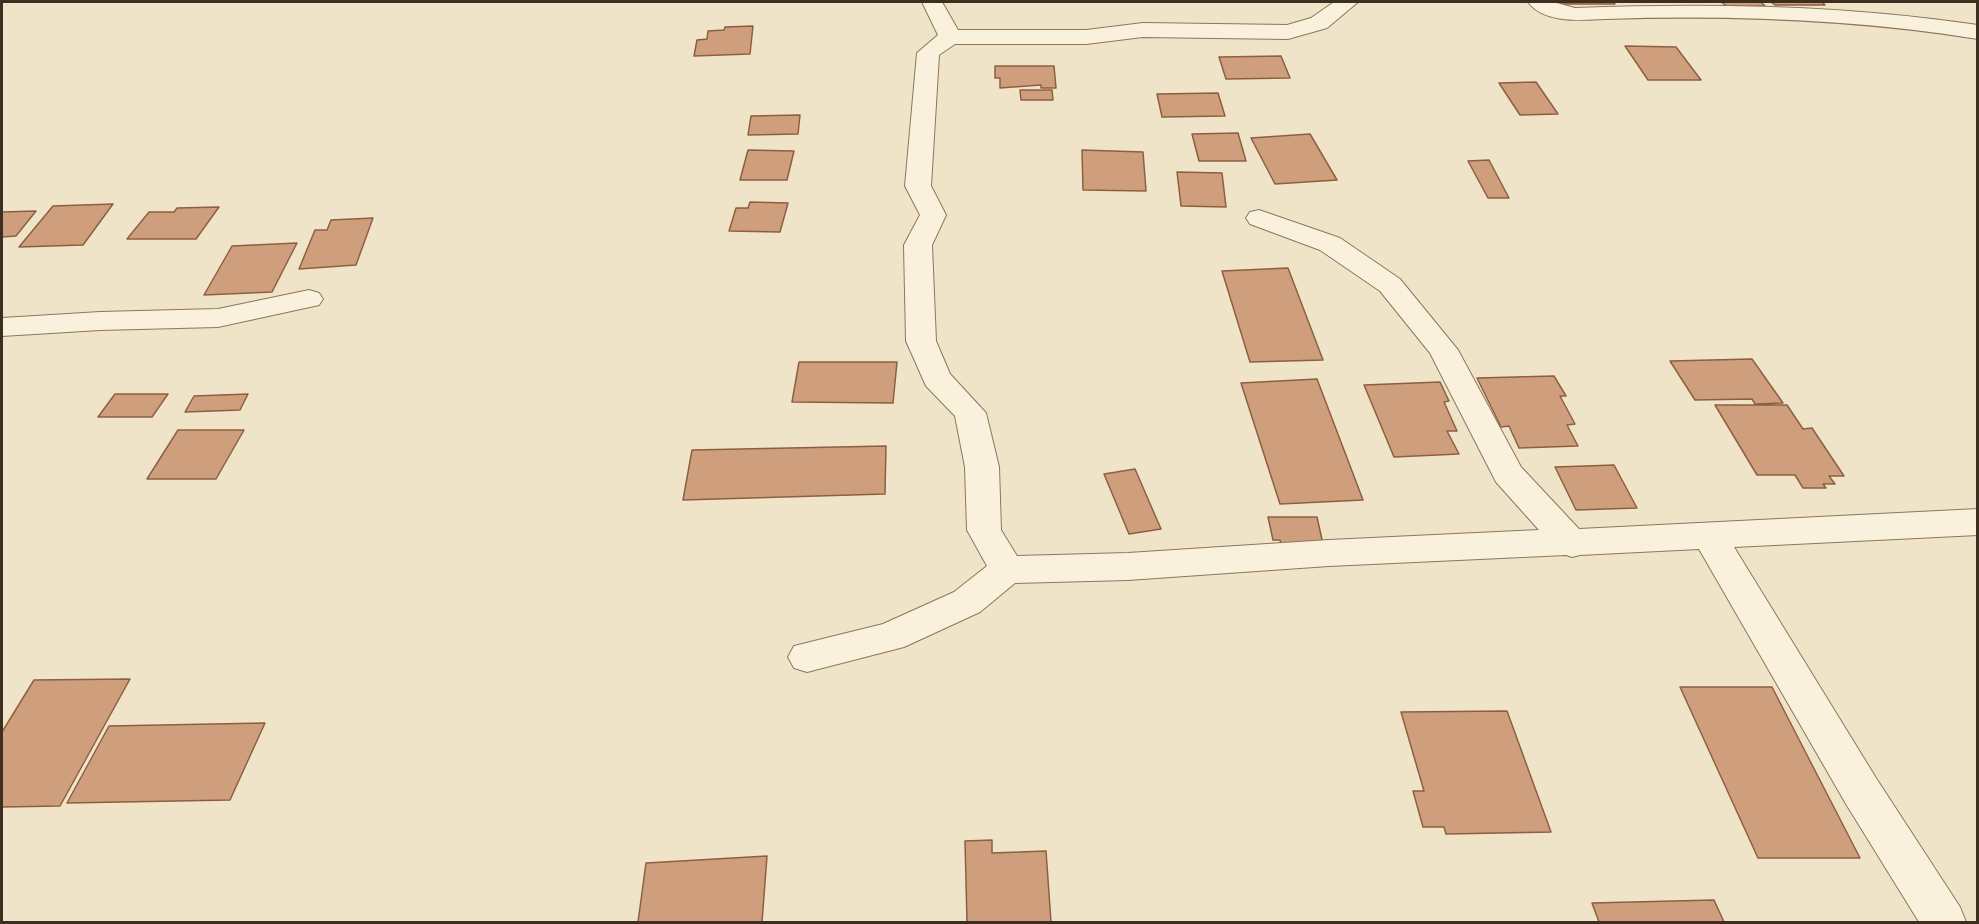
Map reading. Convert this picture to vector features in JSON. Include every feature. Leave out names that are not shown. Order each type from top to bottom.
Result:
[{"type":"street","points":[[932,2],[950,37]]},
{"type":"street","points":[[1007,570],[984,530],[982,467],[970,413],[937,379],[921,341],[918,244],[933,216],[918,186],[927,53],[950,37],[1086,37],[1143,30],[1288,32],[1319,23],[1347,2]]},
{"type":"street","points":[[1539,2],[1550,9],[1575,14],[1833,14],[1913,21],[1977,32]]},
{"type":"street","points":[[1259,218],[1330,244],[1390,285],[1443,350],[1508,474],[1572,544]]},
{"type":"street","points":[[2,327],[100,321],[218,318],[309,299]]},
{"type":"street","points":[[807,657],[891,637],[967,602],[1007,570],[1047,570],[1250,557],[1572,544],[1649,537],[1709,537],[1977,522]]},
{"type":"street","points":[[1709,537],[1861,791],[1944,922]]},
{"type":"building","points":[[1546,2],[1613,2],[1615,4],[1548,4]]},
{"type":"building","points":[[1721,2],[1761,2],[1765,6],[1728,7]]},
{"type":"building","points":[[1771,2],[1822,2],[1825,5],[1775,5]]},
{"type":"building","points":[[753,26],[750,54],[694,56],[697,40],[707,39],[708,31],[724,30],[725,27]]},
{"type":"building","points":[[1625,46],[1676,47],[1701,80],[1648,80]]},
{"type":"building","points":[[1281,56],[1290,78],[1226,79],[1219,57]]},
{"type":"building","points":[[995,66],[1054,66],[1056,88],[1041,88],[1041,85],[1000,88],[1000,78],[995,78]]},
{"type":"building","points":[[1536,82],[1558,114],[1520,115],[1499,83]]},
{"type":"building","points":[[1020,90],[1052,90],[1053,100],[1021,100]]},
{"type":"building","points":[[1218,93],[1225,116],[1162,117],[1157,94]]},
{"type":"building","points":[[800,115],[798,134],[748,135],[751,116]]},
{"type":"building","points":[[1238,133],[1246,161],[1199,161],[1192,134]]},
{"type":"building","points":[[1310,134],[1337,180],[1275,184],[1251,138]]},
{"type":"building","points":[[748,150],[794,151],[787,180],[740,180]]},
{"type":"building","points":[[1082,150],[1143,152],[1146,191],[1083,190]]},
{"type":"building","points":[[1489,160],[1509,198],[1488,198],[1468,161]]},
{"type":"building","points":[[1177,172],[1222,173],[1226,207],[1181,206]]},
{"type":"building","points":[[750,202],[788,203],[780,232],[729,231],[736,208],[748,208]]},
{"type":"building","points":[[113,204],[83,245],[19,247],[53,206]]},
{"type":"building","points":[[219,207],[196,239],[127,239],[149,212],[174,212],[177,208]]},
{"type":"building","points":[[36,211],[16,236],[2,237],[2,212]]},
{"type":"building","points":[[373,218],[356,265],[299,269],[315,230],[327,230],[331,220]]},
{"type":"building","points":[[297,243],[272,292],[204,295],[232,246]]},
{"type":"building","points":[[1288,268],[1323,360],[1250,362],[1222,271]]},
{"type":"building","points":[[1752,359],[1783,403],[1755,404],[1752,399],[1695,400],[1670,361]]},
{"type":"building","points":[[799,362],[897,362],[893,403],[792,402]]},
{"type":"building","points":[[1554,376],[1566,396],[1560,396],[1575,424],[1567,425],[1578,446],[1519,448],[1509,426],[1501,427],[1477,378]]},
{"type":"building","points":[[1317,379],[1363,500],[1280,504],[1241,383]]},
{"type":"building","points":[[1440,382],[1449,401],[1444,402],[1457,431],[1447,431],[1459,454],[1394,457],[1364,385]]},
{"type":"building","points":[[115,394],[168,394],[152,417],[98,417]]},
{"type":"building","points":[[248,394],[240,410],[185,412],[194,396]]},
{"type":"building","points":[[1715,405],[1787,405],[1803,429],[1812,428],[1844,476],[1829,476],[1835,484],[1823,484],[1826,488],[1803,488],[1795,475],[1757,475]]},
{"type":"building","points":[[178,430],[244,430],[216,479],[147,479]]},
{"type":"building","points":[[886,446],[885,494],[683,500],[692,450]]},
{"type":"building","points":[[1614,465],[1637,508],[1576,510],[1555,467]]},
{"type":"building","points":[[1135,469],[1161,529],[1129,534],[1104,474]]},
{"type":"building","points":[[1268,517],[1317,517],[1323,544],[1281,544],[1280,540],[1273,540]]},
{"type":"building","points":[[130,679],[60,806],[2,807],[2,732],[34,680]]},
{"type":"building","points":[[1680,687],[1772,687],[1860,858],[1758,858]]},
{"type":"building","points":[[1507,711],[1551,832],[1446,834],[1444,827],[1423,827],[1413,791],[1424,791],[1401,712]]},
{"type":"building","points":[[265,723],[230,800],[67,803],[109,726]]},
{"type":"building","points":[[992,840],[992,853],[1046,851],[1051,922],[967,922],[965,841]]},
{"type":"building","points":[[767,856],[762,922],[638,922],[646,863]]},
{"type":"building","points":[[1714,900],[1724,922],[1599,922],[1592,903]]}]
